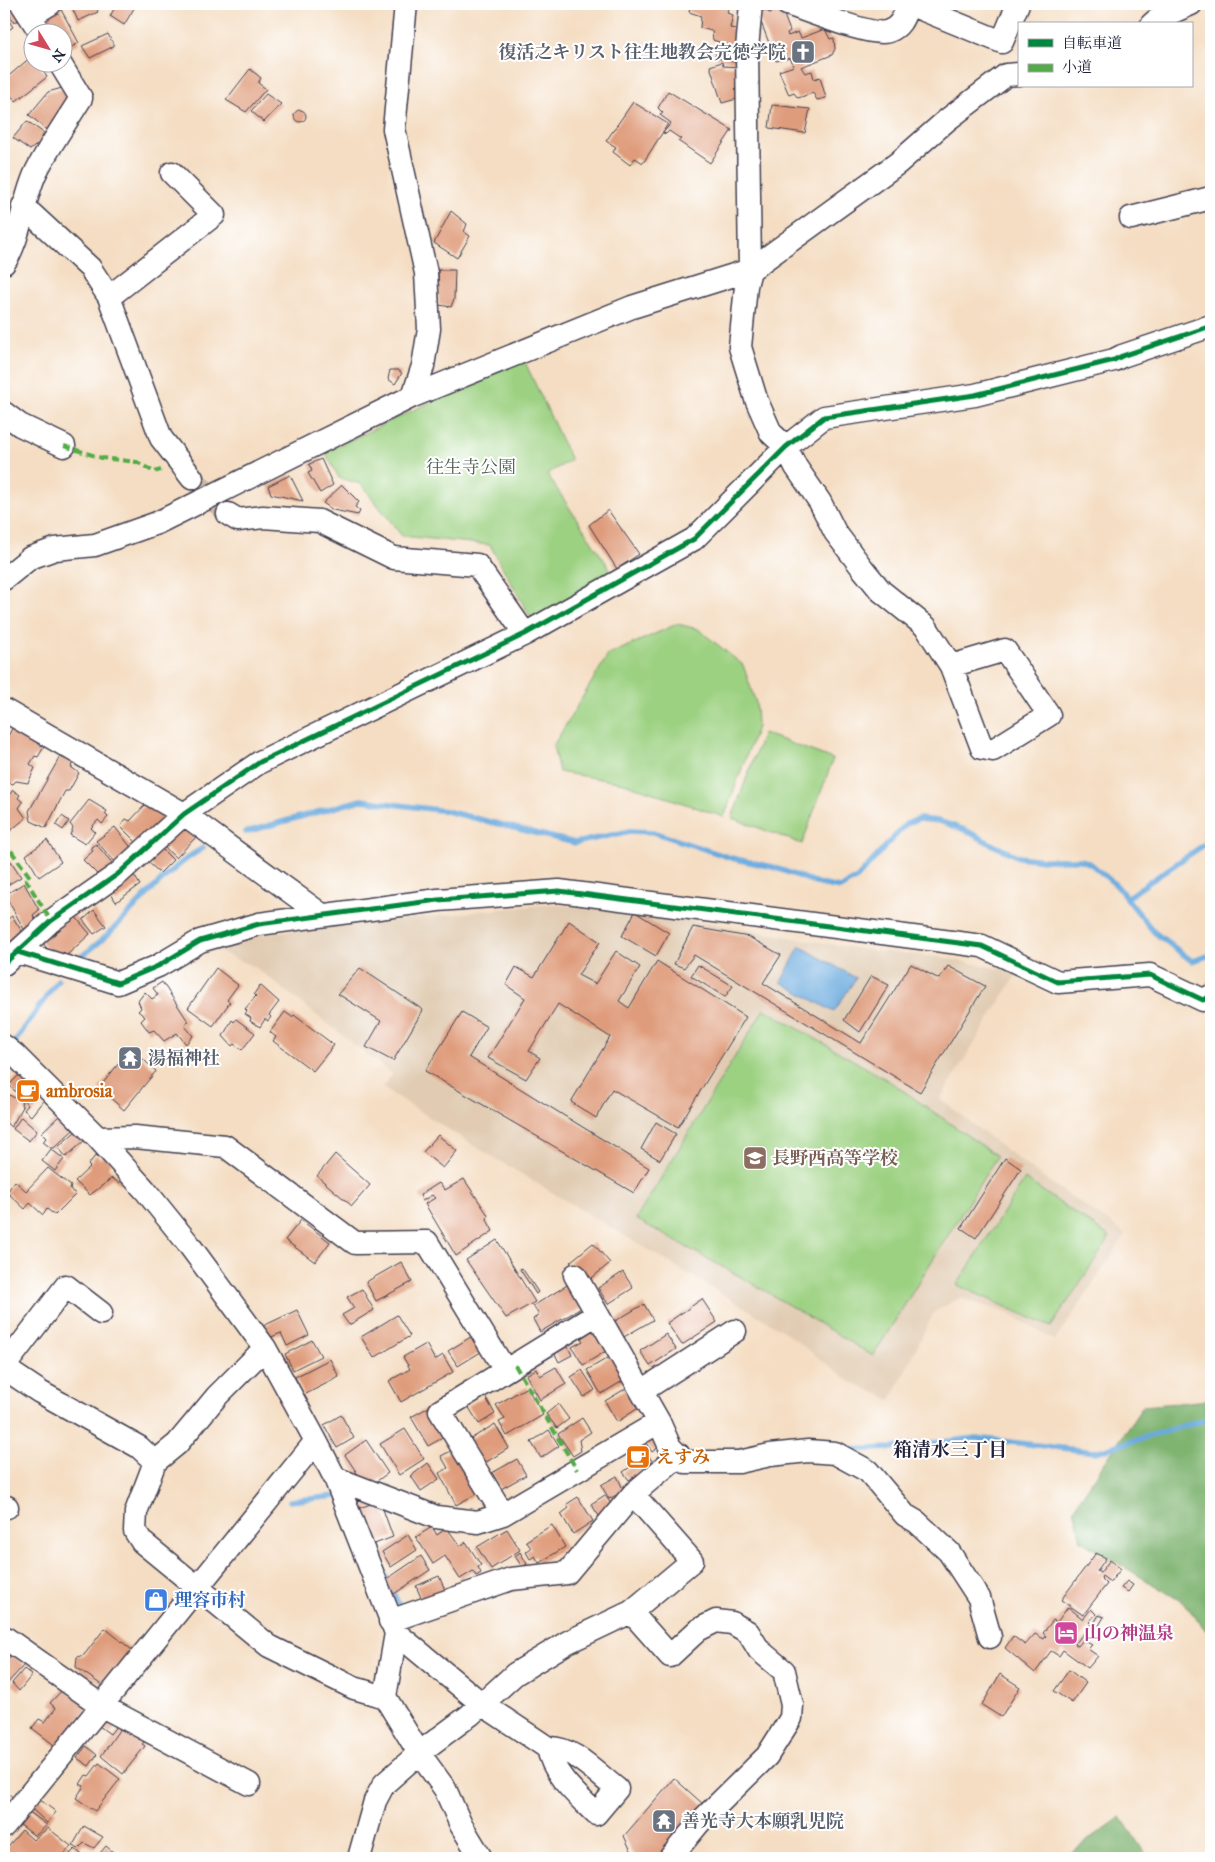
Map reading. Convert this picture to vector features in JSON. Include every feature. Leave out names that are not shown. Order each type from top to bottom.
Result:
[{"type":"street","points":[[30,17],[50,4]]},
{"type":"street","points":[[406,4],[394,129],[426,273],[428,329],[422,366],[413,396]]},
{"type":"street","points":[[751,4],[747,48],[750,270],[746,286],[740,348],[756,399],[771,433],[786,447],[796,467],[820,502],[835,532],[847,549],[882,591],[926,627],[951,666],[982,748],[993,750],[1049,715],[1005,650],[951,666]]},
{"type":"street","points":[[787,4],[871,32],[888,32],[901,24],[909,4],[1002,42],[1018,4]]},
{"type":"street","points":[[1154,22],[1159,18],[1191,4]]},
{"type":"street","points":[[4,263],[11,253],[24,206],[37,170],[82,98],[65,72]]},
{"type":"street","points":[[4,579],[30,558],[55,549],[95,545],[156,523],[413,396],[632,307],[750,270],[898,163],[947,120],[1006,75],[1018,74]]},
{"type":"street","points":[[109,297],[214,216],[172,173]]},
{"type":"street","points":[[1131,218],[1211,198]]},
{"type":"street","points":[[24,206],[90,268],[109,297],[161,438],[192,478]]},
{"type":"street","points":[[11,958],[51,922],[118,874],[184,814],[260,762],[526,634],[694,540],[786,447],[824,417],[975,395],[1114,360],[1211,326]]},
{"type":"street","points":[[4,413],[20,424],[64,446]]},
{"type":"street","points":[[228,514],[238,520],[264,517],[319,521],[394,558],[477,565],[526,634]]},
{"type":"street","points":[[4,710],[184,814],[322,915]]},
{"type":"street","points":[[11,958],[118,983],[158,966],[200,941],[259,924],[438,900],[560,891],[982,946],[1058,982],[1150,975],[1202,1000],[1211,996]]},
{"type":"street","points":[[8,1057],[98,1138],[187,1242],[265,1348],[335,1478],[393,1627],[482,1704],[548,1748]]},
{"type":"street","points":[[98,1138],[135,1137],[225,1146],[355,1243],[427,1242],[505,1370]]},
{"type":"street","points":[[575,1275],[642,1391],[670,1447],[685,1462],[739,1462],[770,1455],[808,1451],[835,1452],[868,1471],[905,1515],[916,1522],[949,1552],[979,1598],[990,1637]]},
{"type":"street","points":[[101,1313],[66,1286],[4,1367],[40,1392],[139,1448],[155,1462]]},
{"type":"street","points":[[503,1514],[440,1411],[597,1314]]},
{"type":"street","points":[[642,1391],[735,1332]]},
{"type":"street","points":[[265,1348],[218,1396],[177,1444],[155,1462],[136,1512],[135,1531],[142,1542],[269,1646],[354,1688],[384,1697]]},
{"type":"street","points":[[335,1478],[436,1517],[478,1522],[503,1514],[659,1422]]},
{"type":"street","points":[[4,1826],[316,1441]]},
{"type":"street","points":[[393,1627],[511,1578],[567,1573],[633,1494],[678,1455]]},
{"type":"street","points":[[359,1858],[375,1801],[384,1784],[419,1753],[482,1704],[515,1674],[568,1642],[631,1612],[692,1561],[633,1494]]},
{"type":"street","points":[[631,1612],[670,1656],[698,1630],[716,1621],[732,1623],[748,1632],[759,1650],[784,1671],[792,1704],[791,1718],[767,1756],[699,1823],[670,1858]]},
{"type":"street","points":[[393,1627],[384,1697],[419,1753],[445,1788],[461,1825],[481,1858]]},
{"type":"street","points":[[4,1637],[102,1706],[249,1784]]},
{"type":"shaded area","name":"長野西高等学校","points":[[551,904],[645,913],[866,950],[938,957],[1018,972],[940,1099],[1032,1170],[1126,1234],[1055,1341],[1010,1314],[960,1298],[934,1312],[891,1400],[851,1382],[782,1330],[473,1145],[383,1088],[392,1074],[255,967],[211,948],[270,933]]},
{"type":"green space","name":"往生寺公園","points":[[523,358],[571,460],[547,474],[614,575],[536,627],[490,545],[402,536],[361,484],[339,478],[325,452]]},
{"type":"green space","points":[[677,624],[698,629],[743,665],[756,703],[757,727],[724,817],[624,783],[559,772],[553,746],[608,655]]},
{"type":"green space","points":[[763,733],[833,759],[802,844],[732,818]]},
{"type":"green space","points":[[764,1009],[889,1081],[997,1156],[873,1356],[757,1286],[636,1219]]},
{"type":"green space","points":[[1025,1179],[1110,1237],[1051,1327],[957,1285]]},
{"type":"green space","points":[[1211,1400],[1211,1637],[1184,1603],[1081,1541],[1074,1508],[1143,1406]]},
{"type":"green space","points":[[1121,1817],[1148,1858],[1070,1858],[1070,1853]]},
{"type":"water","points":[[800,946],[856,978],[834,1012],[781,982]]},
{"type":"building","points":[[4,4],[14,4],[22,19],[14,22]]},
{"type":"building","points":[[58,4],[68,22],[39,22],[35,16]]},
{"type":"building","points":[[95,4],[98,12],[78,21],[71,5]]},
{"type":"building","points":[[117,4],[136,5],[124,25],[110,16]]},
{"type":"building","points":[[691,4],[729,4],[727,13],[733,15],[730,28],[742,30],[737,63],[715,57],[718,48],[725,49],[727,45],[713,40],[712,31],[700,28],[701,16],[689,12]]},
{"type":"building","name":"復活之キリスト往生地教会完徳学院","points":[[766,10],[769,13],[782,10],[790,31],[787,33],[788,36],[798,32],[801,38],[825,29],[830,39],[834,38],[835,49],[832,55],[801,67],[805,73],[812,71],[814,79],[820,77],[826,98],[817,100],[813,93],[798,98],[794,93],[789,95],[779,71],[794,66],[790,58],[776,61],[759,17],[762,11]]},
{"type":"building","points":[[4,13],[13,27],[4,33]]},
{"type":"building","points":[[72,30],[79,43],[72,47]]},
{"type":"building","points":[[108,34],[114,46],[90,58],[82,46]]},
{"type":"building","points":[[722,62],[723,66],[740,67],[740,98],[722,103],[710,66]]},
{"type":"building","points":[[22,65],[22,72],[44,72],[47,77],[16,101],[4,88],[4,80]]},
{"type":"building","points":[[250,69],[261,78],[258,83],[266,89],[246,112],[226,100]]},
{"type":"building","points":[[62,88],[72,97],[50,132],[29,115],[48,92]]},
{"type":"building","points":[[668,91],[732,130],[710,163],[678,141],[681,139],[669,131],[666,134],[663,133],[671,123],[660,115],[663,113],[658,108]]},
{"type":"building","points":[[266,94],[281,104],[264,122],[251,111]]},
{"type":"building","points":[[633,102],[668,124],[643,163],[635,158],[630,165],[613,152],[616,147],[606,141]]},
{"type":"building","points":[[772,105],[810,109],[805,133],[769,128]]},
{"type":"building","points":[[298,110],[302,110],[306,116],[302,122],[298,122],[294,118],[294,114]]},
{"type":"building","points":[[27,121],[48,136],[30,150],[13,138]]},
{"type":"building","points":[[451,211],[467,224],[464,232],[470,236],[457,258],[434,243]]},
{"type":"building","points":[[438,270],[455,270],[454,299],[451,307],[439,305]]},
{"type":"building","points":[[390,370],[398,370],[402,373],[395,384],[388,379]]},
{"type":"building","points":[[321,459],[333,485],[320,493],[308,473],[312,471],[309,464]]},
{"type":"building","points":[[290,475],[303,501],[271,494],[268,486]]},
{"type":"building","points":[[342,485],[359,502],[355,507],[360,511],[358,515],[333,510],[323,503]]},
{"type":"building","points":[[608,510],[639,554],[617,569],[589,525]]},
{"type":"building","points":[[13,727],[45,745],[38,757],[35,756],[30,764],[35,768],[28,783],[16,781],[13,784],[4,781],[4,743]]},
{"type":"building","points":[[60,757],[73,762],[71,767],[79,773],[69,791],[65,791],[46,828],[31,821],[29,811]]},
{"type":"building","points":[[13,790],[20,795],[18,798],[23,802],[19,808],[26,818],[5,835],[4,807],[8,804],[5,800]]},
{"type":"building","points":[[89,800],[107,811],[105,814],[108,817],[102,824],[98,820],[91,828],[95,832],[85,844],[70,835],[73,828],[70,824]]},
{"type":"building","points":[[146,804],[169,816],[138,844],[121,827],[126,819],[130,821]]},
{"type":"building","points":[[62,816],[69,821],[63,830],[56,825]]},
{"type":"building","points":[[182,825],[197,836],[176,858],[163,846]]},
{"type":"building","points":[[115,827],[133,850],[117,864],[96,841]]},
{"type":"building","points":[[47,840],[61,862],[39,877],[26,855]]},
{"type":"building","points":[[96,844],[114,865],[100,877],[83,860],[93,851],[91,847]]},
{"type":"building","points":[[161,848],[173,860],[160,873],[147,861]]},
{"type":"building","points":[[11,861],[21,877],[4,887],[4,865]]},
{"type":"building","points":[[132,872],[140,885],[116,902],[108,889]]},
{"type":"building","points":[[24,883],[39,910],[33,915],[36,922],[25,931],[5,895]]},
{"type":"building","points":[[94,910],[106,926],[94,934],[83,920]]},
{"type":"building","points":[[635,912],[669,933],[656,956],[622,936]]},
{"type":"building","points":[[74,915],[90,934],[67,955],[64,952],[55,959],[39,938]]},
{"type":"building","points":[[12,916],[23,933],[10,944],[4,936],[4,922]]},
{"type":"building","points":[[569,921],[600,942],[578,975],[595,984],[616,951],[640,967],[619,1001],[629,1008],[657,961],[746,1017],[678,1127],[612,1089],[596,1118],[571,1102],[610,1037],[558,1004],[529,1051],[540,1058],[526,1079],[488,1058],[525,998],[506,985],[516,967],[534,977]]},
{"type":"building","points":[[693,927],[749,937],[781,955],[763,983],[861,1043],[911,964],[939,979],[948,966],[985,986],[920,1092],[694,955],[684,968],[674,964]]},
{"type":"building","points":[[698,965],[733,986],[725,997],[691,976]]},
{"type":"building","points":[[216,968],[238,985],[227,1000],[230,1002],[213,1026],[188,1008]]},
{"type":"building","points":[[360,968],[423,1010],[393,1061],[366,1047],[381,1021],[338,994]]},
{"type":"building","points":[[871,976],[889,985],[860,1032],[844,1020]]},
{"type":"building","points":[[162,982],[188,1021],[185,1026],[193,1036],[186,1044],[177,1033],[164,1041],[154,1030],[149,1032],[141,1021],[145,1017],[138,1011],[141,1008],[138,1001],[145,992],[152,999],[158,995],[153,988]]},
{"type":"building","points":[[260,985],[279,1002],[269,1015],[271,1017],[268,1021],[265,1019],[260,1027],[250,1021],[251,1018],[245,1014],[247,1011],[245,1009],[256,996],[254,994]]},
{"type":"building","points":[[285,1012],[292,1017],[294,1015],[334,1045],[313,1071],[273,1041],[276,1037],[270,1032]]},
{"type":"building","points":[[462,1012],[487,1027],[469,1057],[649,1168],[634,1193],[425,1071]]},
{"type":"building","points":[[236,1019],[255,1033],[242,1050],[234,1044],[232,1046],[223,1036],[232,1020],[234,1022]]},
{"type":"building","points":[[131,1048],[156,1071],[124,1110],[99,1088]]},
{"type":"building","points":[[23,1071],[47,1096],[31,1116],[24,1110],[28,1105],[9,1085]]},
{"type":"building","points":[[4,1092],[22,1102],[23,1107],[11,1127],[4,1121]]},
{"type":"building","points":[[60,1115],[73,1130],[54,1148],[51,1148],[43,1142],[46,1138],[41,1133]]},
{"type":"building","points":[[21,1117],[37,1131],[29,1141],[13,1129]]},
{"type":"building","points":[[656,1122],[676,1134],[660,1160],[641,1149]]},
{"type":"building","points":[[76,1131],[85,1140],[66,1157],[58,1147]]},
{"type":"building","points":[[438,1135],[457,1151],[443,1168],[423,1152]]},
{"type":"building","points":[[51,1149],[64,1159],[55,1171],[42,1161]]},
{"type":"building","points":[[335,1154],[370,1185],[352,1206],[317,1176]]},
{"type":"building","points":[[96,1155],[101,1159],[103,1155],[111,1162],[108,1167],[122,1180],[119,1183],[112,1178],[90,1195],[75,1181],[90,1167],[88,1165]]},
{"type":"building","points":[[1005,1158],[1021,1169],[976,1238],[961,1228]]},
{"type":"building","points":[[48,1168],[71,1186],[70,1190],[76,1194],[55,1215],[47,1209],[43,1215],[30,1203],[25,1209],[7,1192],[15,1181],[26,1191]]},
{"type":"building","points":[[464,1179],[488,1215],[487,1220],[493,1231],[456,1256],[425,1204],[435,1198],[432,1195],[422,1201],[420,1195],[439,1183],[445,1190]]},
{"type":"building","points":[[301,1220],[330,1242],[315,1262],[285,1240]]},
{"type":"building","points":[[497,1240],[535,1302],[506,1318],[466,1260]]},
{"type":"building","points":[[593,1243],[610,1263],[587,1282],[570,1262]]},
{"type":"building","points":[[401,1262],[412,1282],[376,1301],[366,1282]]},
{"type":"building","points":[[522,1268],[538,1292],[536,1294],[520,1269]]},
{"type":"building","points":[[623,1272],[633,1288],[608,1304],[598,1288]]},
{"type":"building","points":[[569,1284],[583,1307],[540,1332],[533,1319],[539,1315],[533,1306]]},
{"type":"building","points":[[362,1289],[374,1310],[349,1325],[342,1315],[354,1308],[347,1297]]},
{"type":"building","points":[[702,1299],[717,1322],[682,1345],[667,1323]]},
{"type":"building","points":[[644,1304],[653,1320],[622,1338],[612,1323]]},
{"type":"building","points":[[297,1310],[309,1335],[287,1346],[281,1333],[269,1338],[263,1326]]},
{"type":"building","points":[[397,1315],[410,1336],[374,1358],[361,1337]]},
{"type":"building","points":[[591,1324],[608,1350],[583,1365],[572,1347],[583,1341],[578,1333]]},
{"type":"building","points":[[666,1334],[676,1349],[650,1366],[640,1351]]},
{"type":"building","points":[[474,1335],[484,1350],[458,1366],[448,1351]]},
{"type":"building","points":[[564,1339],[572,1355],[559,1362],[551,1346]]},
{"type":"building","points":[[312,1340],[321,1356],[293,1370],[285,1354]]},
{"type":"building","points":[[426,1344],[435,1360],[443,1355],[453,1372],[401,1402],[389,1381],[410,1369],[403,1357]]},
{"type":"building","points":[[613,1355],[626,1379],[601,1394],[587,1370]]},
{"type":"building","points":[[330,1359],[339,1377],[304,1395],[295,1377]]},
{"type":"building","points":[[556,1367],[566,1384],[540,1400],[526,1375],[536,1369],[540,1376]]},
{"type":"building","points":[[582,1370],[595,1390],[584,1397],[571,1377]]},
{"type":"building","points":[[630,1386],[643,1405],[617,1422],[605,1401]]},
{"type":"building","points":[[527,1387],[543,1415],[507,1436],[499,1422],[505,1419],[496,1405]]},
{"type":"building","points":[[485,1396],[495,1414],[479,1424],[468,1406]]},
{"type":"building","points":[[558,1404],[569,1419],[557,1428],[546,1414]]},
{"type":"building","points":[[429,1407],[446,1436],[428,1446],[411,1417]]},
{"type":"building","points":[[341,1415],[354,1438],[337,1448],[324,1425]]},
{"type":"building","points":[[582,1418],[591,1432],[579,1440],[581,1451],[573,1456],[558,1434]]},
{"type":"building","points":[[495,1424],[509,1448],[483,1464],[469,1440]]},
{"type":"building","points":[[405,1429],[424,1459],[399,1475],[380,1444]]},
{"type":"building","points":[[549,1430],[559,1446],[541,1458],[531,1442]]},
{"type":"building","points":[[651,1433],[660,1446],[652,1452],[643,1439]]},
{"type":"building","points":[[366,1440],[388,1473],[367,1488],[345,1455]]},
{"type":"building","points":[[639,1442],[654,1464],[629,1480],[623,1472],[636,1463],[628,1450]]},
{"type":"building","points":[[455,1449],[478,1493],[456,1505],[439,1473],[448,1468],[441,1456]]},
{"type":"building","points":[[517,1459],[526,1475],[501,1489],[492,1473]]},
{"type":"building","points":[[428,1463],[439,1479],[421,1491],[411,1476]]},
{"type":"building","points":[[617,1476],[624,1491],[609,1499],[601,1485]]},
{"type":"building","points":[[605,1495],[613,1507],[599,1516],[591,1504]]},
{"type":"building","points":[[578,1497],[593,1521],[573,1534],[561,1514],[569,1508],[567,1504]]},
{"type":"building","points":[[380,1501],[393,1537],[369,1546],[356,1509]]},
{"type":"building","points":[[552,1525],[565,1547],[539,1563],[535,1556],[530,1559],[526,1552],[531,1548],[526,1541]]},
{"type":"building","points":[[432,1527],[437,1535],[447,1528],[460,1546],[466,1542],[481,1565],[478,1567],[481,1573],[476,1576],[473,1571],[460,1579],[445,1556],[433,1564],[416,1537]]},
{"type":"building","points":[[507,1529],[520,1550],[491,1569],[477,1547]]},
{"type":"building","points":[[408,1535],[417,1550],[391,1567],[382,1552]]},
{"type":"building","points":[[520,1552],[527,1564],[522,1567],[515,1556]]},
{"type":"building","points":[[1096,1553],[1106,1558],[1097,1571],[1100,1573],[1110,1560],[1121,1569],[1110,1582],[1102,1576],[1101,1578],[1107,1584],[1083,1615],[1061,1600]]},
{"type":"building","points":[[421,1556],[430,1570],[394,1594],[384,1581]]},
{"type":"building","points":[[439,1576],[445,1590],[422,1600],[416,1586]]},
{"type":"building","points":[[1127,1581],[1133,1585],[1128,1592],[1121,1588]]},
{"type":"building","points":[[1068,1607],[1083,1619],[1091,1609],[1096,1614],[1089,1622],[1091,1624],[1075,1644],[1078,1646],[1083,1640],[1092,1645],[1088,1649],[1098,1656],[1088,1668],[1063,1650],[1059,1656],[1051,1651],[1035,1673],[1005,1648],[1013,1636],[1025,1645],[1035,1634],[1044,1639],[1046,1636],[1043,1633],[1053,1620],[1057,1622]]},
{"type":"building","points":[[1099,1615],[1104,1617],[1098,1627],[1094,1623]]},
{"type":"building","points":[[105,1628],[132,1650],[103,1686],[76,1667],[77,1657],[84,1655]]},
{"type":"building","points":[[4,1654],[11,1658],[13,1656],[24,1665],[4,1687]]},
{"type":"building","points":[[24,1669],[32,1675],[19,1691],[12,1683]]},
{"type":"building","points":[[1069,1670],[1086,1683],[1072,1703],[1054,1691]]},
{"type":"building","points":[[1000,1674],[1020,1687],[1001,1717],[982,1705]]},
{"type":"building","points":[[64,1688],[88,1707],[58,1748],[32,1728],[39,1719],[45,1722],[56,1708],[50,1703]]},
{"type":"building","points":[[107,1714],[118,1724],[110,1734],[99,1726]]},
{"type":"building","points":[[124,1723],[145,1741],[142,1744],[145,1746],[123,1774],[101,1756]]},
{"type":"building","points":[[86,1746],[97,1755],[89,1766],[77,1758]]},
{"type":"building","points":[[99,1763],[120,1779],[95,1811],[76,1798],[84,1786],[80,1784],[86,1775],[89,1776]]},
{"type":"building","name":"善光寺大本願乳児院","points":[[674,1778],[704,1805],[659,1858],[638,1858],[632,1853],[624,1836]]},
{"type":"building","points":[[4,1790],[15,1799],[4,1812]]},
{"type":"building","points":[[39,1799],[56,1812],[47,1823],[32,1809]]},
{"type":"building","points":[[28,1811],[47,1825],[35,1836],[19,1824]]},
{"type":"building","points":[[84,1826],[103,1837],[94,1848],[84,1843],[78,1849],[73,1845]]},
{"type":"building","points":[[48,1828],[71,1846],[61,1858],[15,1858],[5,1850],[22,1830],[33,1840]]},
{"type":"building","points":[[106,1846],[120,1858],[96,1858]]},
{"type":"building","points":[[75,1849],[86,1858],[66,1858]]},
{"type":"waterway","points":[[246,832],[361,800],[446,811],[575,843],[630,831],[653,832],[731,858],[773,867],[820,884],[840,888],[857,878],[906,824],[919,819],[939,821],[965,830],[1019,857],[1043,860],[1082,860],[1091,864],[1117,886],[1154,932],[1192,961],[1211,955]]},
{"type":"waterway","points":[[1126,898],[1211,840]]},
{"type":"waterway","points":[[71,963],[106,936],[168,874],[203,848]]},
{"type":"waterway","points":[[14,1043],[58,980]]},
{"type":"waterway","points":[[845,1450],[891,1448],[976,1438],[1095,1452],[1211,1418]]},
{"type":"waterway","points":[[725,1451],[746,1450]]},
{"type":"waterway","points":[[290,1501],[336,1496]]},
{"type":"waterway","points":[[378,1558],[400,1608],[404,1607]]},
{"type":"tunnel","points":[[192,478],[228,514]]},
{"type":"marked path","points":[[64,446],[102,458],[137,462],[154,472],[161,470]]},
{"type":"marked path","points":[[4,841],[30,877],[26,880],[51,921]]},
{"type":"marked path","points":[[515,1365],[577,1470]]},
{"type":"cycle path","points":[[4,964],[51,921],[118,874],[184,814],[260,762],[525,634],[694,539],[786,447],[824,417],[975,395],[1114,360],[1211,326]]},
{"type":"cycle path","points":[[18,952],[118,983],[158,966],[200,941],[259,924],[438,900],[559,891],[982,946],[1058,982],[1150,975],[1203,1000],[1211,996]]},
{"type":"place","name":"復活之キリスト往生地教会完徳学院","points":[[803,52]]},
{"type":"place","name":"湯福神社","points":[[130,1058]]},
{"type":"place","name":"ambrosia","points":[[28,1091]]},
{"type":"place","name":"長野西高等学校","points":[[755,1158]]},
{"type":"place","name":"えすみ","points":[[638,1457]]},
{"type":"place","name":"理容市村","points":[[156,1600]]},
{"type":"place","name":"山の神温泉","points":[[1066,1633]]},
{"type":"place","name":"善光寺大本願乳児院","points":[[664,1821]]},
{"type":"district","name":"箱清水三丁目","points":[[950,1449]]}]
